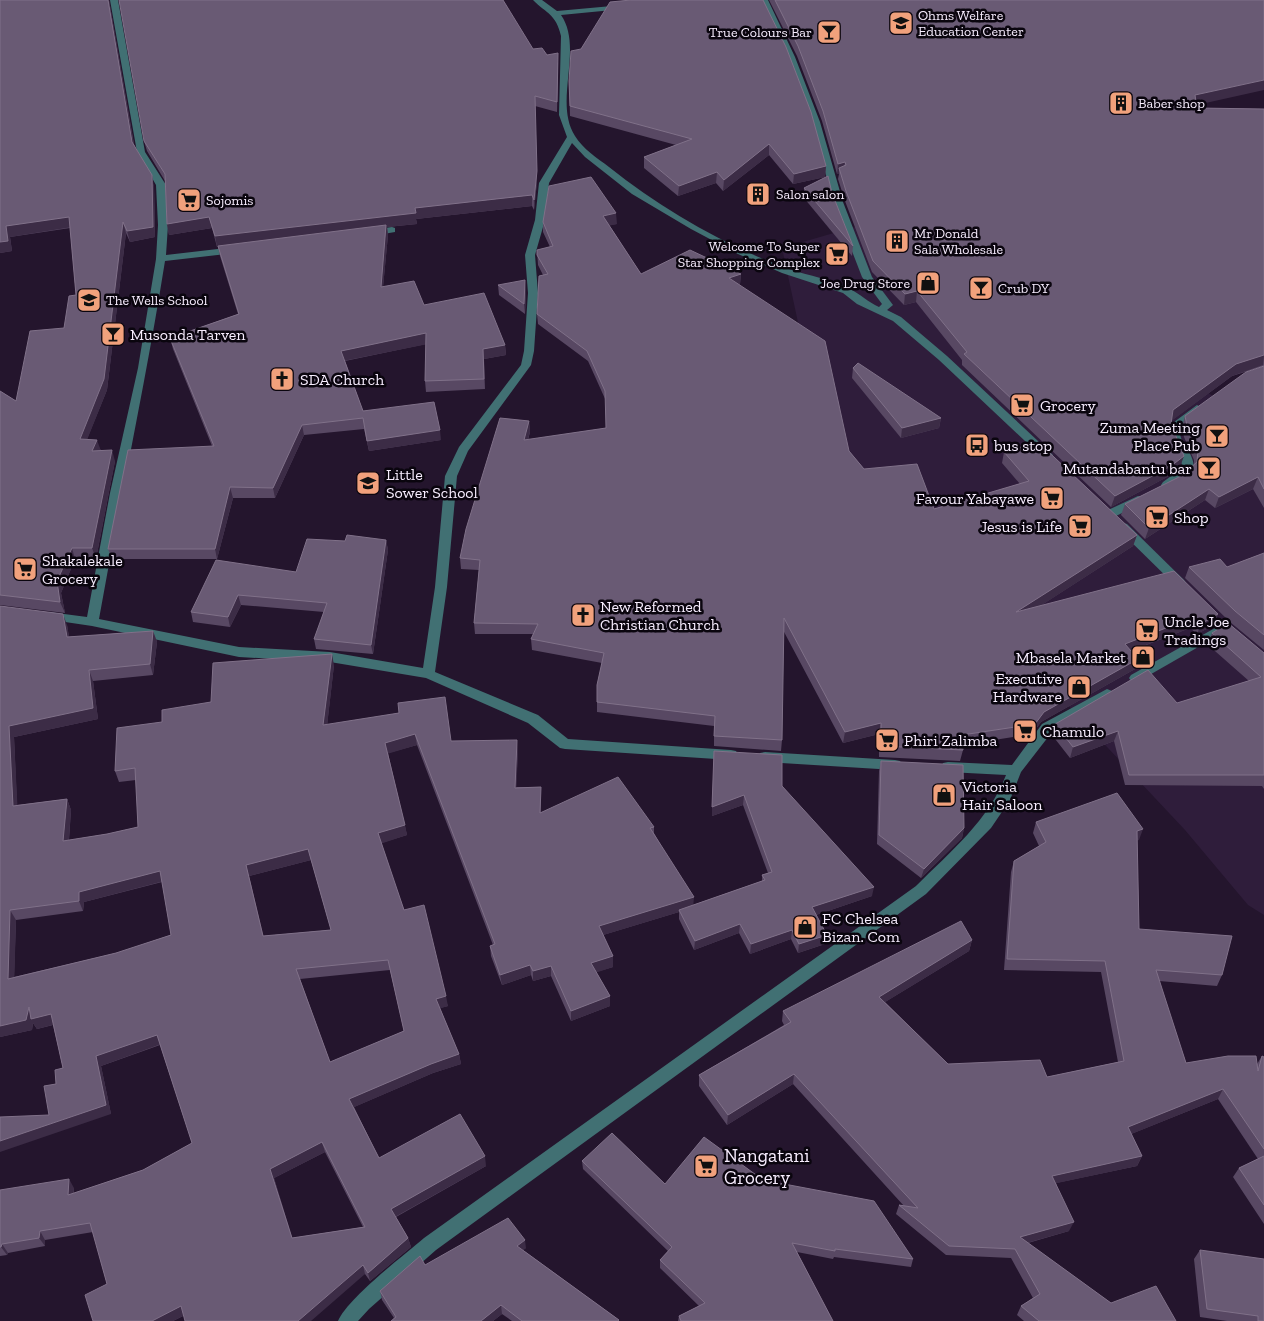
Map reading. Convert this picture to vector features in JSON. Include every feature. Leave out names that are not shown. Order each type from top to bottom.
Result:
[{"type":"street","points":[[92,622],[116,493],[144,368],[161,259],[163,198],[161,185],[141,152],[114,0]]},
{"type":"street","points":[[537,0],[556,13],[563,25],[565,36],[562,115],[571,137],[588,155],[635,192],[741,252],[785,271],[847,291],[861,302],[897,319],[918,335],[1053,461]]},
{"type":"street","points":[[764,0],[791,57],[816,122],[838,202],[867,276],[888,305],[879,312]]},
{"type":"street","points":[[556,13],[632,6]]},
{"type":"street","points":[[428,674],[441,587],[451,476],[463,450],[526,365],[529,351],[533,293],[530,255],[540,220],[544,183],[571,137]]},
{"type":"street","points":[[364,234],[392,230]]},
{"type":"street","points":[[161,259],[243,248]]},
{"type":"street","points":[[1189,592],[1106,511],[1153,492],[1172,482],[1188,469],[1188,458],[1176,440],[1175,425],[1206,402]]},
{"type":"street","points":[[37,615],[92,622],[239,652],[330,657],[428,674],[533,719],[565,744],[905,765]]},
{"type":"street","points":[[347,1321],[363,1303],[438,1238],[921,890],[986,824],[1005,796],[1015,770],[1047,728],[1225,626]]},
{"type":"street","points":[[935,766],[1015,770]]},
{"type":"shaded area","name":"Mbasela Market","points":[[920,208],[1255,423],[1264,433],[1264,915],[1248,905],[1185,830],[861,485],[808,369],[782,248]]},
{"type":"building","points":[[0,0],[108,0],[132,142],[152,175],[153,227],[127,231],[123,222],[104,379],[80,439],[97,440],[92,451],[112,450],[92,548],[72,548],[57,581],[60,602],[0,595],[0,391],[16,401],[30,331],[64,328],[69,296],[76,295],[69,217],[6,226],[8,241],[0,242]]},
{"type":"building","points":[[119,0],[503,0],[533,49],[542,48],[547,55],[558,53],[557,102],[535,96],[537,171],[534,200],[532,195],[415,208],[416,213],[215,236],[209,217],[167,224],[165,174],[144,141]]},
{"type":"building","points":[[631,0],[763,0],[786,47],[811,112],[826,166],[794,174],[769,144],[724,180],[717,172],[679,186],[644,157],[692,139],[570,106],[571,51],[581,49],[610,2]]},
{"type":"building","points":[[775,0],[1264,0],[1264,80],[1195,95],[1197,108],[1264,109],[1264,355],[1236,364],[1173,410],[1171,424],[1184,456],[1171,466],[1115,496],[964,354],[967,352],[917,291],[905,294],[873,261],[839,168],[846,165],[845,162],[838,164],[823,111],[798,46]]},
{"type":"building","points":[[828,176],[832,193],[853,246],[804,188]]},
{"type":"building","points":[[591,177],[616,213],[603,216],[641,274],[690,250],[741,274],[729,278],[825,341],[849,451],[864,469],[917,464],[934,509],[1029,481],[1004,452],[1038,442],[1137,535],[1016,612],[1174,571],[1218,614],[1201,624],[1194,617],[1125,644],[1138,659],[1044,712],[1035,724],[962,735],[963,750],[881,746],[881,723],[845,732],[784,618],[782,740],[714,736],[715,716],[597,702],[597,685],[604,653],[531,639],[538,624],[474,623],[480,560],[460,558],[466,529],[500,418],[529,421],[524,440],[606,428],[605,391],[587,351],[537,314],[539,276],[548,274],[537,255],[537,250],[553,246],[543,222],[549,186]]},
{"type":"building","points":[[386,225],[381,287],[414,281],[424,305],[484,293],[505,345],[483,349],[484,379],[425,381],[426,333],[341,351],[363,411],[434,402],[440,430],[367,441],[363,418],[302,425],[273,488],[230,487],[215,549],[108,549],[128,450],[214,446],[170,338],[239,314],[218,246]]},
{"type":"building","points":[[525,280],[524,304],[498,285]]},
{"type":"building","points":[[858,363],[941,418],[902,428],[853,368]]},
{"type":"building","points":[[1264,366],[1264,489],[1258,477],[1219,497],[1209,489],[1149,528],[1125,504],[1181,476],[1197,462],[1198,449],[1187,426],[1185,416],[1246,372]]},
{"type":"building","points":[[347,535],[386,540],[371,645],[314,639],[327,603],[238,595],[228,617],[191,612],[216,560],[296,572],[307,539],[345,541]]},
{"type":"building","points":[[1264,553],[1264,635],[1235,611],[1189,567],[1220,559],[1227,567]]},
{"type":"building","points":[[0,606],[63,614],[67,637],[153,631],[150,664],[89,670],[93,708],[9,726],[13,806],[67,799],[63,841],[138,827],[135,768],[115,771],[117,728],[162,722],[162,710],[211,702],[213,663],[332,654],[323,725],[399,713],[398,703],[445,697],[451,741],[517,740],[515,788],[541,787],[540,813],[618,777],[654,827],[650,828],[694,897],[599,926],[613,956],[591,963],[610,996],[571,1011],[551,966],[533,971],[530,965],[500,975],[490,946],[495,944],[415,734],[385,743],[405,825],[378,833],[404,910],[424,905],[446,996],[436,999],[459,1054],[349,1099],[379,1158],[460,1114],[485,1156],[391,1209],[408,1238],[368,1273],[363,1265],[298,1321],[185,1321],[181,1306],[152,1321],[93,1321],[85,1295],[107,1284],[90,1223],[40,1231],[39,1238],[2,1244],[0,1247],[0,1190],[69,1179],[68,1195],[143,1170],[192,1143],[157,1035],[96,1056],[106,1105],[0,1141],[0,1117],[49,1115],[44,1086],[56,1084],[55,1070],[63,1068],[51,1014],[31,1019],[29,1007],[26,1020],[0,1026]],"holes":[[[308,849],[331,930],[263,936],[246,865]],[[160,871],[171,935],[116,953],[8,979],[10,910],[79,901],[79,892]],[[388,960],[404,1031],[330,1062],[296,969]],[[322,1142],[365,1227],[292,1238],[270,1169]]]},
{"type":"building","points":[[1228,623],[1264,653],[1264,775],[1129,775],[1118,731],[1073,747],[1055,724],[1148,670],[1177,703],[1261,677],[1212,633]]},
{"type":"building","points":[[714,751],[782,755],[782,786],[874,887],[812,907],[827,935],[799,944],[792,930],[751,944],[740,924],[695,941],[679,910],[765,880],[762,875],[772,872],[744,795],[712,807]]},
{"type":"building","points":[[881,761],[963,765],[964,828],[924,869],[879,835]]},
{"type":"building","points":[[1117,793],[1143,829],[1137,831],[1139,929],[1232,936],[1222,975],[1156,970],[1186,1063],[1228,1056],[1256,1056],[1258,1071],[1262,1056],[1264,1057],[1264,1149],[1223,1089],[1128,1127],[1142,1156],[1052,1176],[1074,1222],[1020,1237],[1111,1303],[1156,1286],[1176,1321],[1039,1321],[1021,1306],[1040,1294],[1015,1249],[949,1246],[899,1205],[918,1208],[794,1074],[728,1115],[699,1075],[791,1022],[783,1011],[961,921],[972,940],[879,997],[948,1064],[1040,1060],[1047,1077],[1124,1061],[1105,961],[1007,959],[1014,861],[1046,842],[1036,822]]},
{"type":"building","points":[[612,1133],[665,1184],[704,1137],[763,1180],[874,1201],[913,1259],[835,1249],[835,1251],[792,1243],[833,1321],[681,1321],[679,1316],[705,1303],[660,1260],[672,1247],[582,1161]]},
{"type":"building","points":[[1264,1156],[1264,1205],[1239,1168]]},
{"type":"building","points":[[508,1218],[525,1240],[517,1246],[619,1320],[522,1321],[501,1305],[481,1321],[391,1321],[396,1317],[380,1291],[420,1256],[425,1265]]},
{"type":"building","points":[[1200,1250],[1264,1259],[1264,1321],[1258,1321],[1258,1316],[1207,1309]]},
{"type":"place","name":"Ohms Welfare Education Center","points":[[901,23]]},
{"type":"place","name":"True Colours Bar","points":[[829,32]]},
{"type":"place","name":"Baber shop","points":[[1121,103]]},
{"type":"place","name":"Salon salon","points":[[758,194]]},
{"type":"place","name":"Sojomis","points":[[189,200]]},
{"type":"place","name":"Mr Donald Sala Wholesale","points":[[897,241]]},
{"type":"place","name":"Welcome To Super Star Shopping Complex","points":[[837,254]]},
{"type":"place","name":"Joe Drug Store","points":[[928,283]]},
{"type":"place","name":"Crub DY","points":[[981,288]]},
{"type":"place","name":"The Wells School","points":[[89,300]]},
{"type":"place","name":"Musonda Tarven","points":[[113,334]]},
{"type":"place","name":"SDA Church","points":[[282,379]]},
{"type":"place","name":"Grocery","points":[[1022,405]]},
{"type":"place","name":"Zuma Meeting Place Pub","points":[[1217,436]]},
{"type":"place","name":"bus stop","points":[[977,445]]},
{"type":"place","name":"Mutandabantu bar","points":[[1209,468]]},
{"type":"place","name":"Little Sower School","points":[[368,483]]},
{"type":"place","name":"Favour Yabayawe","points":[[1052,498]]},
{"type":"place","name":"Shop","points":[[1157,517]]},
{"type":"place","name":"Jesus is Life","points":[[1080,526]]},
{"type":"place","name":"Shakalekale Grocery","points":[[25,569]]},
{"type":"place","name":"New Reformed Christian Church","points":[[583,615]]},
{"type":"place","name":"Uncle Joe Tradings","points":[[1147,630]]},
{"type":"place","name":"Mbasela Market","points":[[1143,657]]},
{"type":"place","name":"Executive Hardware","points":[[1079,687]]},
{"type":"place","name":"Chamulo","points":[[1025,731]]},
{"type":"place","name":"Phiri Zalimba","points":[[887,740]]},
{"type":"place","name":"Victoria Hair Saloon","points":[[944,795]]},
{"type":"place","name":"FC Chelsea Bizan. Com","points":[[805,927]]},
{"type":"place","name":"Nangatani Grocery","points":[[706,1166]]}]
